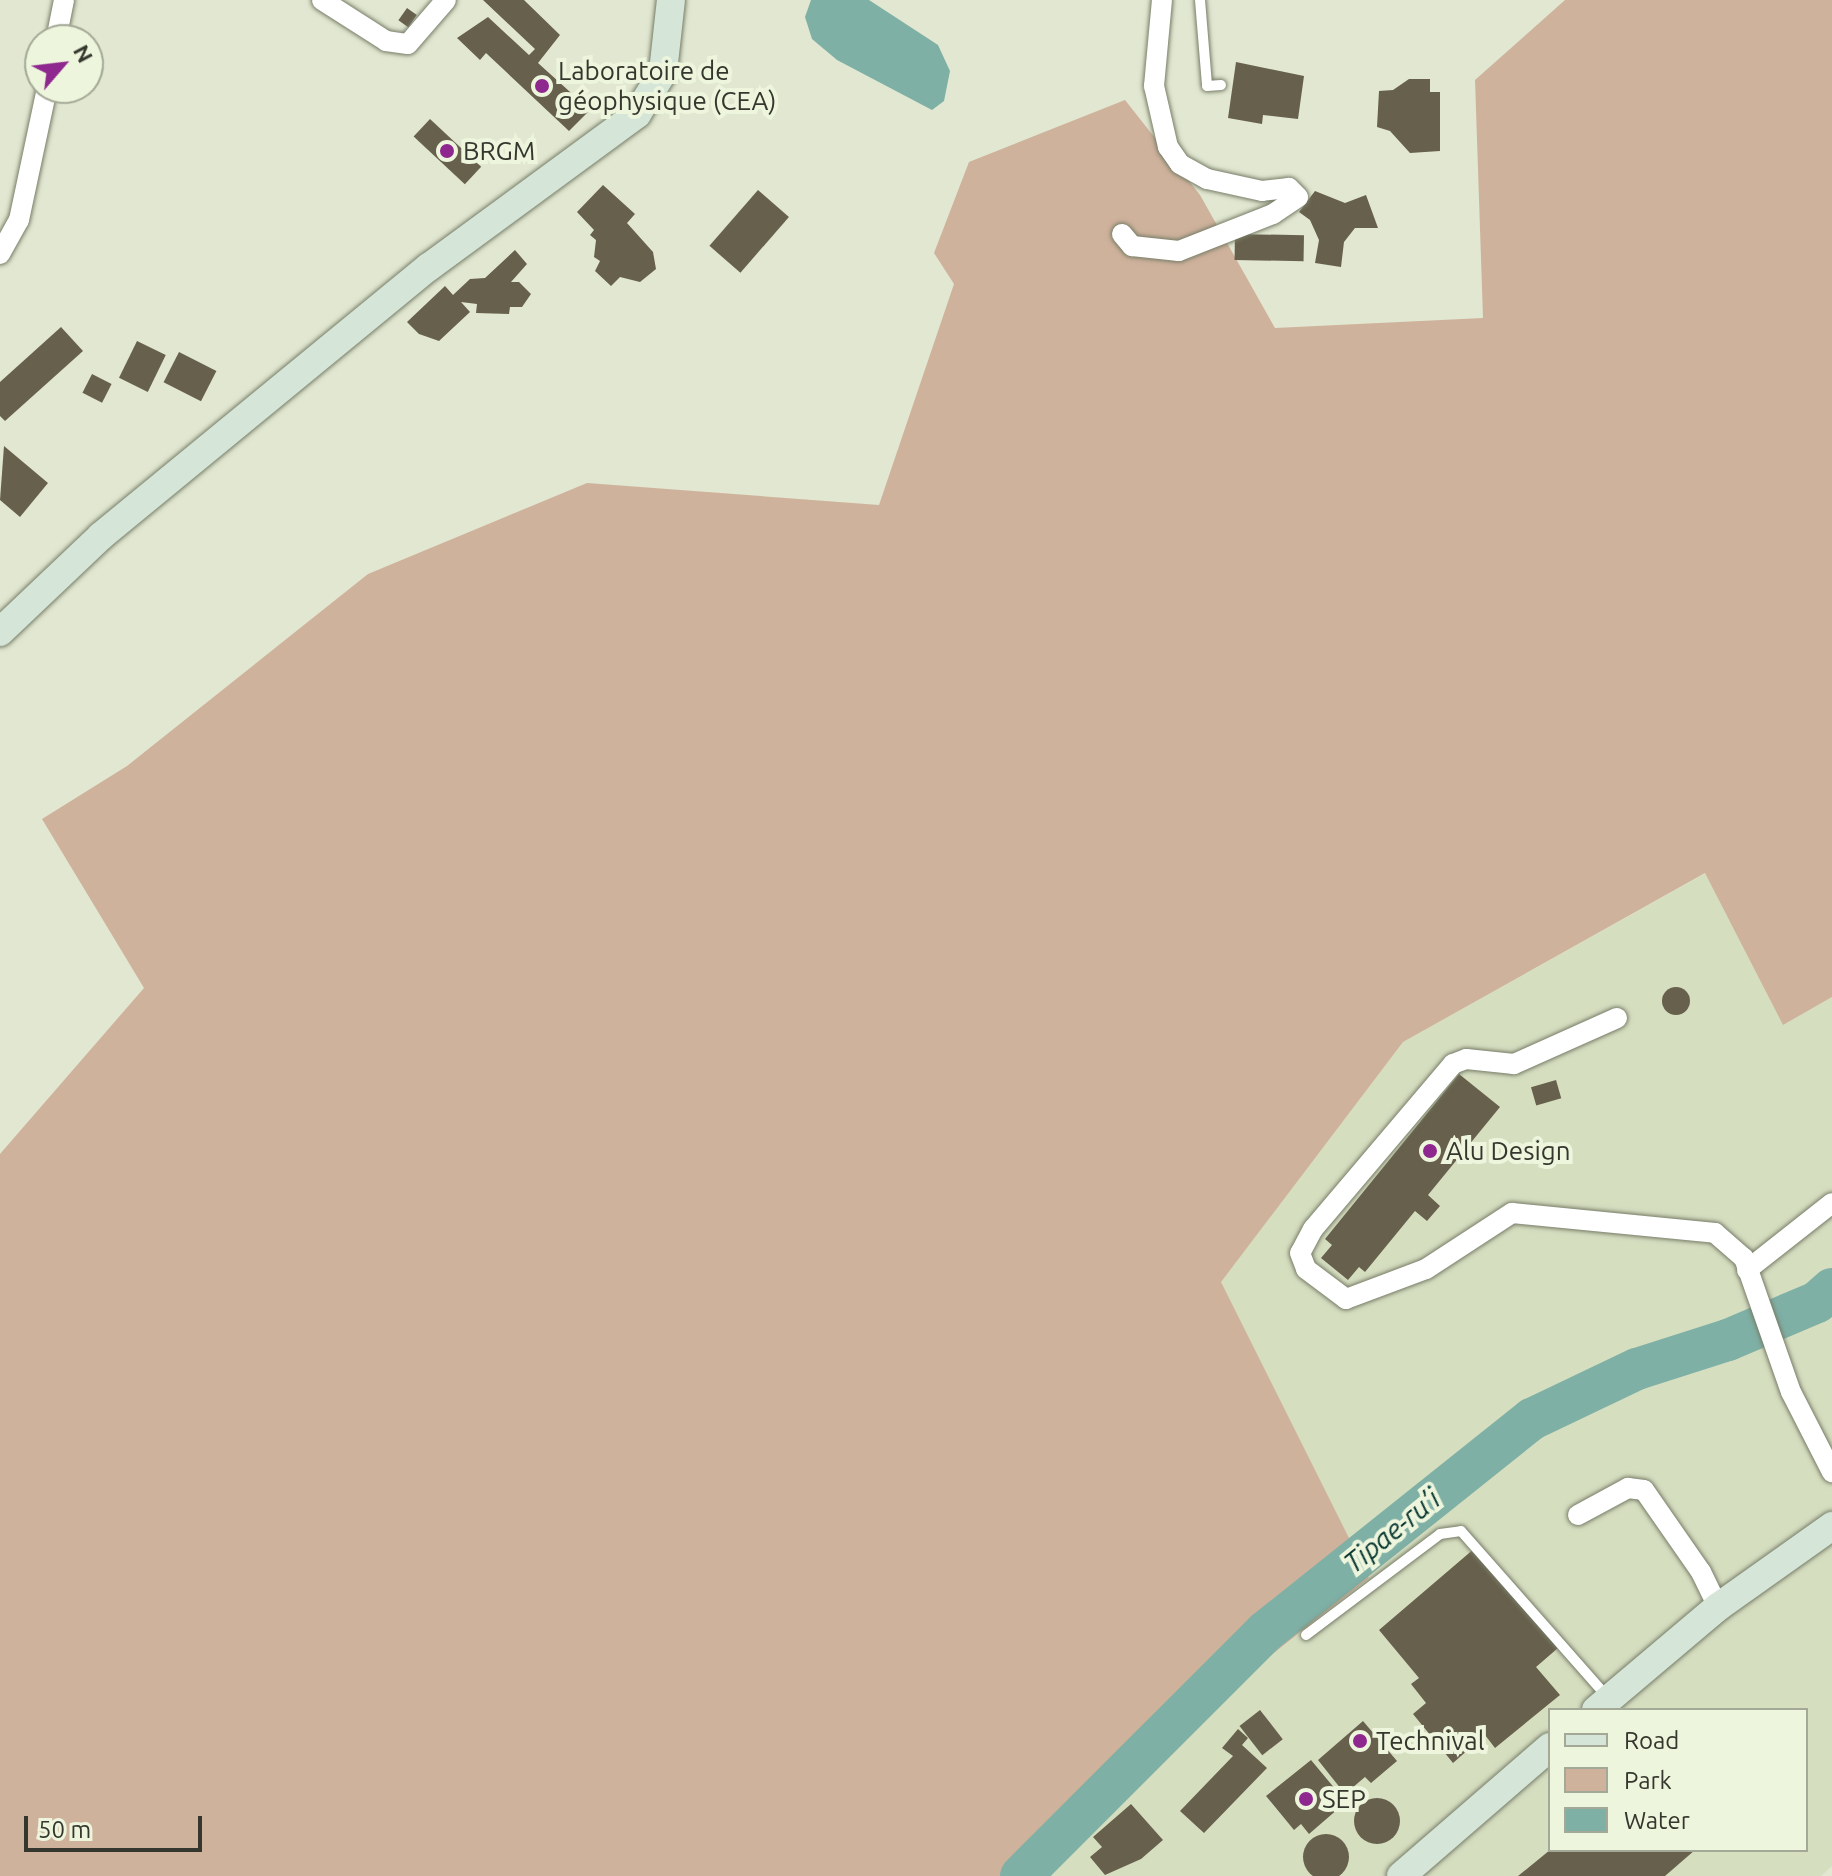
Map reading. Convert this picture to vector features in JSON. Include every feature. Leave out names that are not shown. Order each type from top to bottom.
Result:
[{"type":"street","points":[[59,24],[64,0]]},
{"type":"street","points":[[322,0],[386,41],[408,44],[446,0]]},
{"type":"street","points":[[0,632],[101,536],[429,267],[637,114],[663,72],[671,0]]},
{"type":"street","points":[[1122,234],[1132,246],[1179,251],[1273,214],[1298,197],[1289,188],[1262,191],[1207,179],[1180,164],[1168,147],[1154,86],[1162,0]]},
{"type":"street","points":[[0,254],[19,220],[44,104]]},
{"type":"street","points":[[1617,1018],[1514,1064],[1466,1059],[1453,1064],[1313,1229],[1300,1253],[1306,1269],[1346,1299],[1426,1269],[1512,1213],[1534,1211],[1715,1233],[1744,1258],[1770,1340],[1832,1472]]},
{"type":"street","points":[[1747,1270],[1832,1203]]},
{"type":"street","points":[[1578,1515],[1628,1488],[1644,1490],[1693,1559],[1718,1607]]},
{"type":"street","points":[[1603,1705],[1718,1607],[1832,1526]]},
{"type":"street","points":[[1401,1876],[1548,1749]]},
{"type":"lane","points":[[1200,0],[1207,86],[1221,85]]},
{"type":"lane","points":[[1306,1635],[1440,1534],[1461,1531],[1603,1705]]},
{"type":"shaded area","points":[[1706,873],[1783,1025],[1832,997],[1832,1866],[1821,1876],[1034,1876],[1157,1745],[1369,1578],[1220,1282],[1403,1042]]},
{"type":"green space","points":[[1565,0],[1832,0],[1832,997],[1783,1025],[1705,873],[1403,1042],[1221,1282],[1369,1578],[1157,1745],[1034,1876],[0,1876],[0,1154],[144,988],[42,819],[127,766],[368,574],[587,483],[879,505],[954,284],[934,253],[969,162],[1125,100],[1200,195],[1275,328],[1483,318],[1475,80]]},
{"type":"water","points":[[811,0],[869,0],[938,45],[950,71],[944,101],[932,110],[837,60],[812,39],[805,17]]},
{"type":"building","name":"Laboratoire de géophysique (CEA)","points":[[483,0],[524,0],[560,35],[538,63],[590,110],[569,131],[486,53],[480,60],[457,38],[488,17],[529,55],[535,49]]},
{"type":"building","points":[[407,8],[417,15],[408,27],[398,20]]},
{"type":"building","points":[[1236,62],[1304,76],[1298,119],[1263,115],[1262,124],[1228,118]]},
{"type":"building","points":[[1409,79],[1430,79],[1430,92],[1440,92],[1440,151],[1410,153],[1390,131],[1377,127],[1379,91],[1393,90]]},
{"type":"building","name":"BRGM","points":[[430,119],[481,167],[465,184],[414,137]]},
{"type":"building","points":[[603,185],[635,214],[627,223],[653,252],[656,269],[640,282],[620,277],[611,286],[595,271],[600,261],[594,257],[596,240],[590,235],[594,230],[577,212]]},
{"type":"building","points":[[758,190],[789,217],[740,273],[709,246]]},
{"type":"building","points":[[1315,191],[1345,203],[1366,195],[1378,228],[1355,228],[1344,242],[1341,267],[1315,263],[1319,240],[1310,220],[1299,212]]},
{"type":"building","points":[[1235,234],[1304,235],[1304,261],[1235,260]]},
{"type":"building","points":[[515,250],[527,264],[511,282],[519,282],[531,294],[522,307],[510,307],[509,314],[476,313],[477,304],[461,302],[470,312],[439,341],[419,334],[407,322],[445,286],[453,295],[470,279],[485,278]]},
{"type":"building","points":[[61,327],[83,351],[5,421],[0,416],[0,382]]},
{"type":"building","points":[[137,341],[166,355],[148,392],[119,378]]},
{"type":"building","points":[[179,352],[216,371],[201,401],[164,382]]},
{"type":"building","points":[[92,374],[112,384],[102,403],[82,393]]},
{"type":"building","points":[[4,446],[48,483],[20,517],[0,500]]},
{"type":"building","points":[[1676,987],[1686,991],[1690,1001],[1686,1011],[1676,1015],[1666,1011],[1662,1001],[1666,991]]},
{"type":"building","name":"Alu Design","points":[[1459,1074],[1500,1107],[1428,1195],[1440,1206],[1427,1221],[1415,1211],[1365,1272],[1359,1267],[1348,1280],[1321,1258],[1332,1245],[1325,1239]]},
{"type":"building","points":[[1556,1080],[1561,1098],[1536,1105],[1531,1087]]},
{"type":"building","points":[[1475,1548],[1558,1648],[1536,1667],[1560,1695],[1495,1748],[1485,1735],[1453,1763],[1413,1714],[1426,1703],[1411,1684],[1419,1678],[1379,1630]]},
{"type":"building","name":"SEP","points":[[1260,1710],[1283,1739],[1262,1755],[1240,1726]]},
{"type":"building","name":"Technival","points":[[1363,1721],[1397,1761],[1371,1783],[1365,1777],[1345,1794],[1318,1760]]},
{"type":"building","name":"SEP","points":[[1238,1729],[1248,1738],[1242,1745],[1267,1768],[1204,1833],[1180,1811],[1233,1756],[1222,1748]]},
{"type":"building","name":"SEP","points":[[1311,1760],[1346,1802],[1309,1834],[1301,1824],[1294,1830],[1266,1796]]},
{"type":"building","points":[[1377,1798],[1394,1804],[1400,1821],[1394,1838],[1377,1844],[1360,1838],[1354,1821],[1360,1804]]},
{"type":"building","points":[[1131,1804],[1163,1840],[1141,1859],[1105,1875],[1090,1857],[1102,1847],[1093,1837]]},
{"type":"building","points":[[1317,1836],[1335,1836],[1347,1848],[1347,1866],[1336,1877],[1316,1877],[1305,1866],[1305,1848]]},
{"type":"building","points":[[1548,1852],[1693,1852],[1665,1876],[1518,1876]]},
{"type":"waterway","name":"Tipae-ru’i","points":[[1021,1876],[1265,1632],[1532,1419],[1637,1369],[1728,1340],[1817,1302],[1832,1289]]},
{"type":"place","name":"Laboratoire de géophysique (CEA)","points":[[542,86]]},
{"type":"place","name":"BRGM","points":[[447,151]]},
{"type":"place","name":"Alu Design","points":[[1430,1151]]},
{"type":"place","name":"Technival","points":[[1360,1741]]},
{"type":"place","name":"SEP","points":[[1306,1799]]}]
